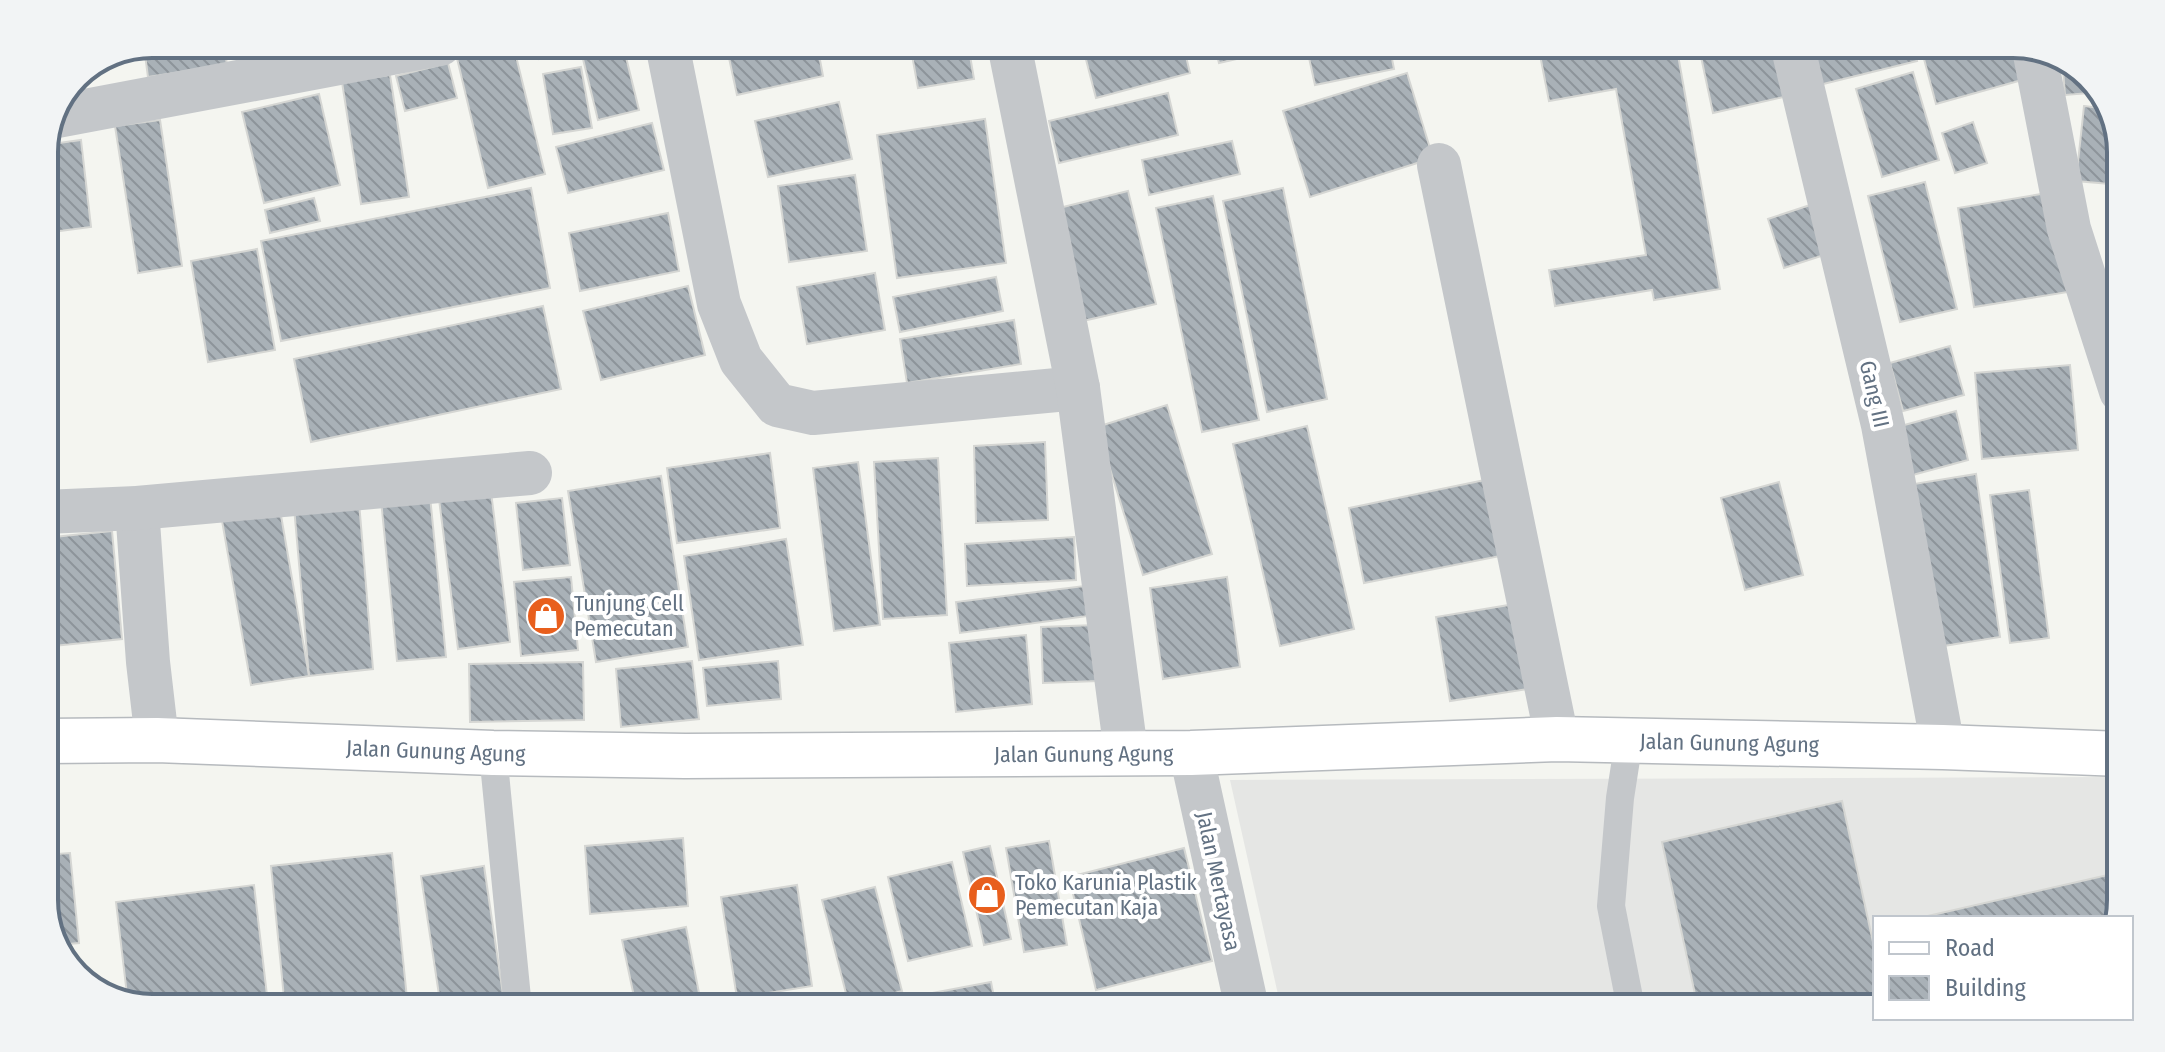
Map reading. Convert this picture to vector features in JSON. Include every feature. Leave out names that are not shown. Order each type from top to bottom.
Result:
[{"type":"main road","name":"Jalan Gunung Agung","points":[[58,741],[157,740],[493,753],[715,756],[1191,753],[1557,739],[2107,753]]},
{"type":"street","points":[[66,114],[366,58]]},
{"type":"street","points":[[670,58],[719,304],[741,360],[777,405],[813,413],[1078,388]]},
{"type":"street","points":[[1012,58],[1078,388],[1126,752]]},
{"type":"street","name":"Gang III","points":[[1795,58],[1883,425],[1943,747]]},
{"type":"street","points":[[2036,61],[2069,229],[2107,347]]},
{"type":"street","points":[[1439,165],[1557,739]]},
{"type":"street","points":[[58,511],[137,508],[530,473]]},
{"type":"street","points":[[137,508],[157,740]]},
{"type":"street","name":"Jalan Mertayasa","points":[[1191,753],[1244,994]]},
{"type":"lane","points":[[1628,994],[1611,906],[1620,798],[1629,740]]},
{"type":"lane","points":[[493,753],[517,994]]},
{"type":"shaded area","points":[[2107,777],[2105,916],[1873,916],[1873,994],[1278,994],[1230,780]]},
{"type":"building","points":[[226,58],[227,65],[148,77],[146,59]]},
{"type":"building","points":[[457,58],[516,58],[545,174],[488,188]]},
{"type":"building","points":[[626,58],[639,110],[598,120],[583,59]]},
{"type":"building","points":[[729,58],[820,58],[823,76],[737,95]]},
{"type":"building","points":[[913,58],[970,58],[974,79],[918,88]]},
{"type":"building","points":[[1086,58],[1186,58],[1190,73],[1096,98]]},
{"type":"building","points":[[1218,58],[1241,58],[1219,63]]},
{"type":"building","points":[[1309,58],[1392,58],[1394,69],[1315,85]]},
{"type":"building","points":[[1541,58],[1679,58],[1720,289],[1654,300],[1652,290],[1555,306],[1549,270],[1646,255],[1616,89],[1549,101]]},
{"type":"building","points":[[1701,58],[1789,58],[1797,94],[1713,113]]},
{"type":"building","points":[[1812,58],[1916,58],[1917,61],[1819,85]]},
{"type":"building","points":[[1924,58],[2016,58],[2022,80],[1936,104]]},
{"type":"building","points":[[448,63],[457,98],[405,111],[396,76]]},
{"type":"building","points":[[581,67],[592,128],[553,134],[543,74]]},
{"type":"building","points":[[1913,72],[1939,160],[1882,177],[1856,89]]},
{"type":"building","points":[[1407,73],[1433,158],[1310,197],[1283,111]]},
{"type":"building","points":[[2063,73],[2087,93],[2065,95]]},
{"type":"building","points":[[390,75],[409,197],[361,204],[342,82]]},
{"type":"building","points":[[1168,93],[1178,135],[1059,163],[1049,121]]},
{"type":"building","points":[[319,94],[340,185],[264,203],[242,112]]},
{"type":"building","points":[[839,102],[852,159],[768,177],[755,121]]},
{"type":"building","points":[[2084,106],[2095,107],[2107,145],[2107,184],[2076,181]]},
{"type":"building","points":[[985,119],[1006,263],[897,278],[877,135]]},
{"type":"building","points":[[160,120],[182,266],[138,273],[115,126]]},
{"type":"building","points":[[1973,122],[1987,163],[1955,173],[1942,133]]},
{"type":"building","points":[[652,123],[664,170],[568,193],[556,147]]},
{"type":"building","points":[[81,140],[91,227],[58,231],[58,143]]},
{"type":"building","points":[[1232,141],[1240,174],[1149,195],[1142,160]]},
{"type":"building","points":[[855,175],[867,251],[789,262],[778,186]]},
{"type":"building","points":[[1925,182],[1957,309],[1900,322],[1868,196]]},
{"type":"building","points":[[531,188],[550,288],[281,341],[261,241]]},
{"type":"building","points":[[1283,188],[1327,399],[1267,412],[1223,201]]},
{"type":"building","points":[[1128,191],[1156,304],[1083,321],[1055,209]]},
{"type":"building","points":[[2059,191],[2074,291],[1974,307],[1958,208]]},
{"type":"building","points":[[1213,196],[1259,420],[1202,432],[1156,208]]},
{"type":"building","points":[[314,198],[320,221],[270,233],[265,210]]},
{"type":"building","points":[[1810,205],[1827,254],[1784,268],[1768,219]]},
{"type":"building","points":[[668,213],[679,271],[580,291],[569,233]]},
{"type":"building","points":[[257,249],[275,350],[208,362],[191,261]]},
{"type":"building","points":[[875,273],[885,330],[807,344],[797,287]]},
{"type":"building","points":[[996,277],[1003,311],[900,332],[893,297]]},
{"type":"building","points":[[688,286],[705,355],[601,380],[583,311]]},
{"type":"building","points":[[543,306],[561,389],[311,442],[294,359]]},
{"type":"building","points":[[1014,320],[1021,364],[907,383],[900,339]]},
{"type":"building","points":[[1950,346],[1964,395],[1903,411],[1890,363]]},
{"type":"building","points":[[2070,365],[2078,450],[1982,459],[1975,373]]},
{"type":"building","points":[[1167,405],[1212,554],[1143,575],[1097,427]]},
{"type":"building","points":[[1956,411],[1968,460],[1909,476],[1897,427]]},
{"type":"building","points":[[1307,426],[1354,629],[1280,646],[1233,444]]},
{"type":"building","points":[[1045,442],[1048,520],[976,523],[974,446]]},
{"type":"building","points":[[770,453],[780,528],[677,543],[667,468]]},
{"type":"building","points":[[938,458],[947,615],[883,619],[874,462]]},
{"type":"building","points":[[858,462],[880,625],[834,631],[813,468]]},
{"type":"building","points":[[1976,474],[2000,637],[1937,647],[1914,484]]},
{"type":"building","points":[[661,476],[688,647],[596,662],[568,491]]},
{"type":"building","points":[[1485,480],[1500,556],[1364,583],[1349,508]]},
{"type":"building","points":[[1779,482],[1803,575],[1745,590],[1721,498]]},
{"type":"building","points":[[2029,490],[2049,638],[2010,643],[1990,495]]},
{"type":"building","points":[[491,492],[510,642],[458,649],[439,499]]},
{"type":"building","points":[[430,496],[446,657],[397,661],[381,500]]},
{"type":"building","points":[[562,498],[570,565],[523,570],[516,503]]},
{"type":"building","points":[[359,502],[373,669],[309,676],[294,507]]},
{"type":"building","points":[[279,504],[309,676],[251,685],[221,515]]},
{"type":"building","points":[[112,531],[122,639],[58,646],[58,537]]},
{"type":"building","points":[[1074,537],[1076,580],[967,586],[965,544]]},
{"type":"building","points":[[786,539],[803,645],[699,660],[684,556]]},
{"type":"building","name":"Tunjung Cell Pemecutan","points":[[571,577],[578,650],[521,656],[514,582]]},
{"type":"building","points":[[1227,577],[1240,667],[1163,679],[1150,588]]},
{"type":"building","points":[[1084,586],[1088,616],[960,633],[956,602]]},
{"type":"building","points":[[1515,604],[1527,689],[1450,701],[1436,617]]},
{"type":"building","points":[[1096,625],[1098,681],[1043,683],[1041,627]]},
{"type":"building","points":[[1026,635],[1032,704],[956,712],[949,643]]},
{"type":"building","points":[[692,661],[699,719],[621,727],[616,669]]},
{"type":"building","points":[[778,661],[781,699],[707,706],[703,668]]},
{"type":"building","points":[[583,662],[584,720],[470,722],[469,664]]},
{"type":"building","points":[[1842,801],[1873,942],[1873,994],[1695,994],[1662,842]]},
{"type":"building","points":[[683,838],[688,906],[590,914],[585,846]]},
{"type":"building","points":[[1049,841],[1067,945],[1024,952],[1006,848]]},
{"type":"building","name":"Toko Karunia Plastik Pemecutan Kaja","points":[[990,846],[1011,939],[984,945],[963,852]]},
{"type":"building","points":[[1184,848],[1212,961],[1096,990],[1069,877]]},
{"type":"building","points":[[70,853],[79,943],[70,944],[60,919],[58,854]]},
{"type":"building","points":[[392,853],[407,994],[284,994],[271,866]]},
{"type":"building","points":[[952,862],[972,946],[908,961],[888,877]]},
{"type":"building","points":[[484,866],[503,994],[439,994],[421,876]]},
{"type":"building","points":[[2107,875],[2105,916],[1928,916]]},
{"type":"building","points":[[254,885],[267,994],[152,994],[126,990],[116,902]]},
{"type":"building","points":[[797,885],[812,986],[762,994],[736,994],[721,897]]},
{"type":"building","points":[[875,887],[902,991],[846,994],[822,900]]},
{"type":"building","points":[[686,927],[699,993],[633,994],[622,940]]},
{"type":"building","points":[[991,982],[993,994],[927,994]]},
{"type":"place","name":"Tunjung Cell Pemecutan","points":[[546,616]]},
{"type":"place","name":"Toko Karunia Plastik Pemecutan Kaja","points":[[987,895]]}]
